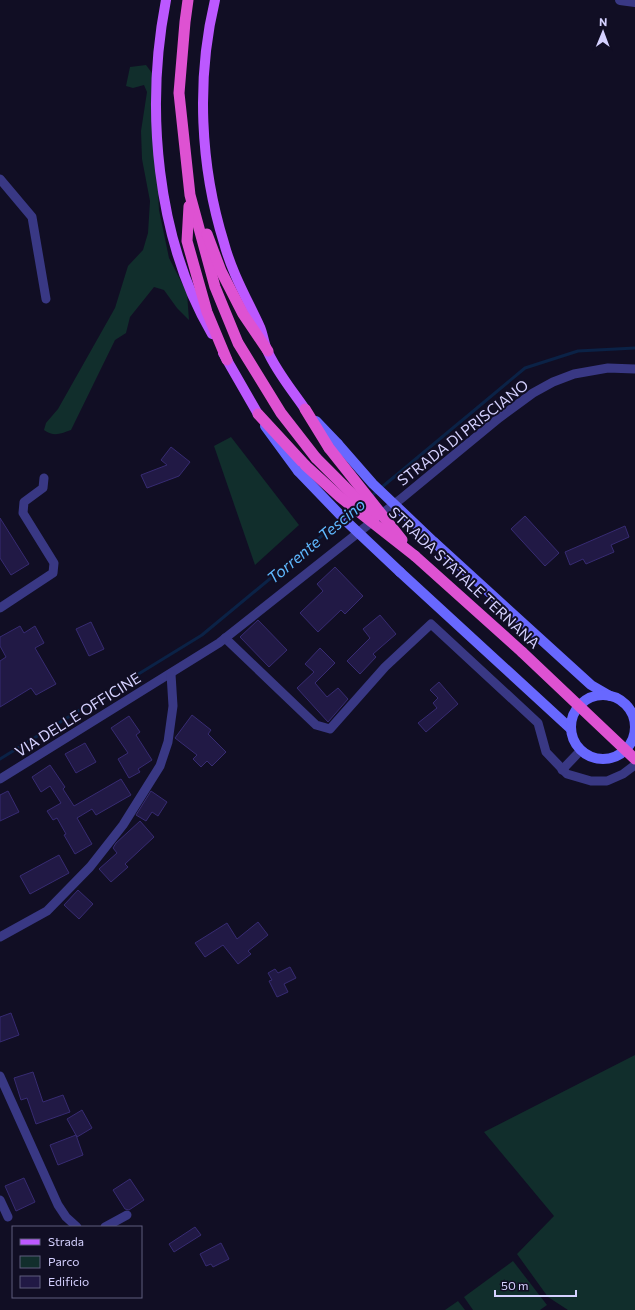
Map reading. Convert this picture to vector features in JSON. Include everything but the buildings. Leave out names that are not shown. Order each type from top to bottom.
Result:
[{"type":"highway","name":"STRADA STATALE TERNANA","points":[[188,0],[179,93],[190,195],[215,287],[238,343],[281,413],[316,458],[415,556],[522,652],[635,759]]},
{"type":"highway","points":[[190,195],[187,241],[207,312],[227,360]]},
{"type":"highway","points":[[190,195],[224,278],[243,314],[268,351]]},
{"type":"highway","points":[[305,409],[415,556]]},
{"type":"highway","points":[[258,414],[301,468],[415,556]]},
{"type":"main road","points":[[166,0],[158,72],[157,119],[159,155],[169,224],[200,314],[258,414]]},
{"type":"main road","points":[[215,0],[204,67],[203,94],[207,166],[215,211],[224,244],[238,281],[260,328],[268,351],[305,409]]},
{"type":"main road","points":[[333,446],[434,542],[591,685],[625,704],[632,714],[634,725],[632,739],[622,752],[608,758],[594,757],[581,750],[574,740],[571,729],[574,714],[583,702],[594,696],[610,696]]},
{"type":"main road","points":[[301,468],[347,522],[571,729]]},
{"type":"street","points":[[620,0],[635,2]]},
{"type":"street","points":[[0,179],[32,217],[46,299]]},
{"type":"street","name":"STRADA DI PRISCIANO","points":[[171,674],[225,638],[402,498],[499,418],[533,393],[574,374],[608,368],[635,369]]},
{"type":"street","points":[[0,608],[53,573],[54,563],[23,513],[24,502],[43,488],[44,478]]},
{"type":"street","points":[[225,638],[316,725],[330,729],[385,667],[431,624],[538,723],[546,752],[567,774],[591,782],[607,781],[623,774],[635,765]]},
{"type":"street","points":[[0,937],[47,911],[90,867],[123,826],[160,766],[168,742],[173,706],[171,674]]},
{"type":"street","name":"VIA DELLE OFFICINE","points":[[0,779],[171,674]]},
{"type":"street","points":[[562,770],[581,750]]},
{"type":"street","points":[[0,1076],[58,1205],[66,1217],[76,1226]]},
{"type":"street","points":[[0,1200],[8,1217]]},
{"type":"street","points":[[107,1226],[127,1215]]},
{"type":"green space","points":[[146,65],[152,73],[159,210],[169,258],[187,293],[189,320],[177,308],[164,290],[154,287],[130,317],[126,333],[115,340],[71,430],[60,434],[51,434],[44,430],[46,423],[58,409],[115,308],[128,266],[143,250],[148,233],[150,201],[142,159],[141,131],[147,92],[144,85],[133,88],[126,86],[130,67]]},
{"type":"green space","points":[[231,437],[299,525],[255,565],[214,446]]},
{"type":"green space","points":[[635,1055],[635,1310],[568,1310],[548,1297],[517,1254],[554,1216],[484,1132]]},
{"type":"green space","points":[[513,1261],[547,1305],[540,1310],[473,1310],[464,1297]]},
{"type":"green space","points":[[458,1301],[465,1310],[445,1310]]},
{"type":"waterway","name":"Torrente Tescino","points":[[370,497],[525,368],[578,351],[635,348]]},
{"type":"waterway","name":"Torrente Tescino","points":[[0,759],[202,635],[353,510]]}]
